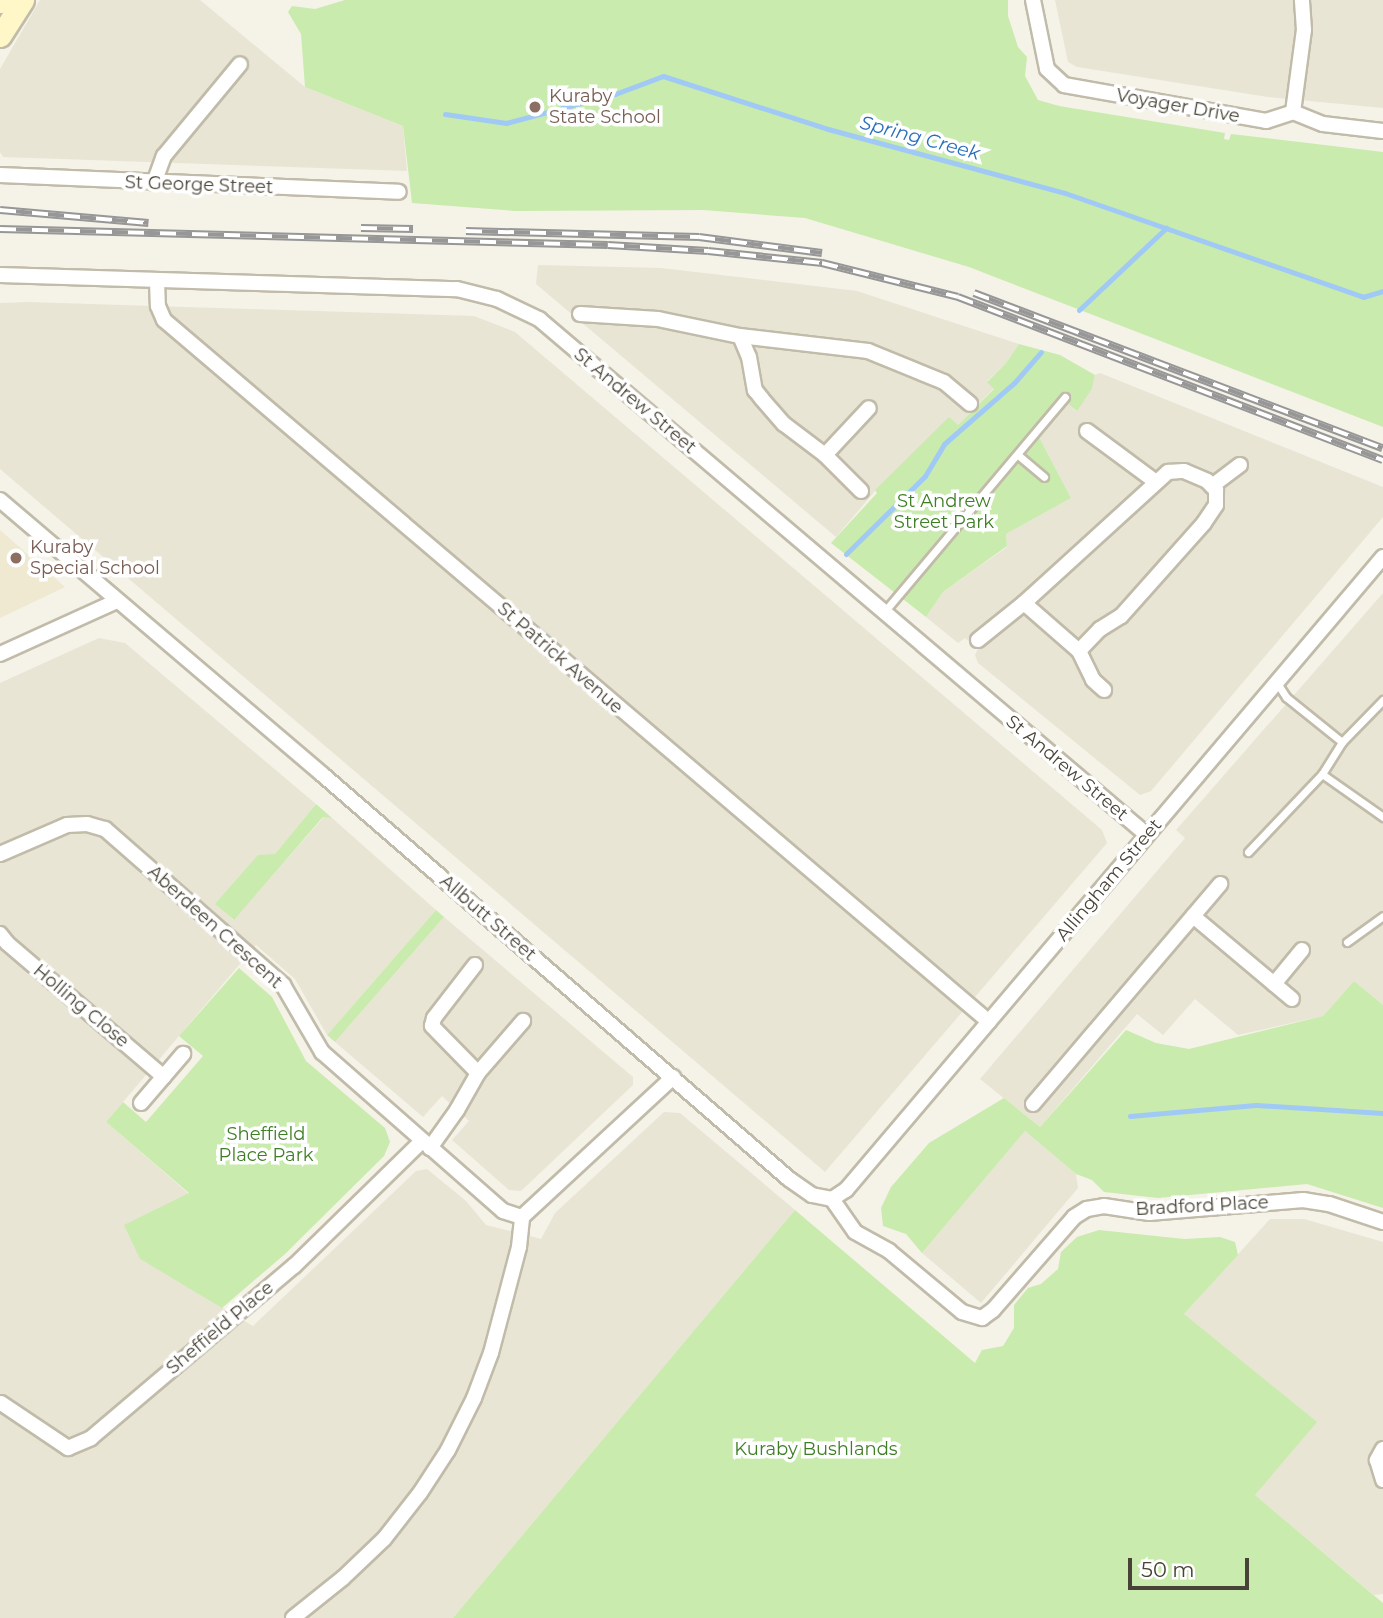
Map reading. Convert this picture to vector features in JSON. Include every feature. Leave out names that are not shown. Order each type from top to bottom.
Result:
[{"type":"main road","points":[[0,36],[23,0]]},
{"type":"street","name":"Voyager Drive","points":[[1033,0],[1047,69],[1064,85],[1266,121],[1293,112]]},
{"type":"street","points":[[1302,0],[1304,30],[1293,112],[1323,124],[1383,131]]},
{"type":"street","points":[[154,183],[164,156],[240,64]]},
{"type":"street","name":"St George Street","points":[[0,175],[399,192]]},
{"type":"street","name":"St Andrew Street","points":[[0,275],[457,289],[497,299],[538,319],[1147,835]]},
{"type":"street","name":"St Patrick Avenue","points":[[158,281],[158,306],[164,320],[989,1021]]},
{"type":"street","points":[[580,314],[658,319],[740,336],[867,351],[944,382],[970,404]]},
{"type":"street","points":[[740,336],[749,357],[755,390],[784,424],[825,455],[861,491]]},
{"type":"street","points":[[825,455],[869,408]]},
{"type":"street","points":[[1087,431],[1156,482]]},
{"type":"street","points":[[1212,486],[1230,476],[1240,465]]},
{"type":"street","points":[[978,640],[1087,549],[1115,518],[1137,503],[1168,472],[1184,471],[1212,486],[1216,490],[1216,505],[1204,523],[1121,616],[1100,629],[1079,652]]},
{"type":"street","name":"Allbutt Street","points":[[0,500],[673,1076],[789,1179],[812,1195],[832,1199]]},
{"type":"street","name":"Allingham Street","points":[[832,1199],[846,1190],[1383,557]]},
{"type":"street","points":[[0,654],[117,601]]},
{"type":"street","points":[[1024,603],[1079,652],[1093,680],[1104,690]]},
{"type":"street","name":"Aberdeen Crescent","points":[[0,854],[67,825],[87,824],[104,830],[284,985],[322,1052],[503,1211],[522,1217]]},
{"type":"street","points":[[1033,1104],[1220,884]]},
{"type":"street","points":[[1193,916],[1292,999]]},
{"type":"street","name":"Holling Close","points":[[0,934],[164,1077]]},
{"type":"street","points":[[1274,984],[1302,950]]},
{"type":"street","points":[[475,965],[434,1018],[432,1026],[478,1073]]},
{"type":"street","points":[[426,1145],[457,1110],[478,1073],[523,1020]]},
{"type":"street","points":[[141,1103],[183,1054]]},
{"type":"street","points":[[293,1618],[384,1539],[420,1493],[448,1450],[474,1398],[491,1353],[519,1247],[522,1217],[673,1076]]},
{"type":"street","name":"Sheffield Place","points":[[1,1403],[68,1448],[91,1437],[294,1266],[426,1145]]},
{"type":"street","name":"Bradford Place","points":[[832,1199],[855,1232],[889,1251],[962,1312],[982,1318],[993,1310],[1074,1217],[1087,1209],[1104,1206],[1149,1213],[1303,1200],[1329,1204],[1383,1222]]},
{"type":"street","points":[[1383,1449],[1377,1460],[1383,1480]]},
{"type":"lane","points":[[883,612],[1065,397]]},
{"type":"lane","points":[[1018,454],[1044,477]]},
{"type":"lane","points":[[1277,682],[1286,697],[1342,742]]},
{"type":"lane","points":[[1248,852],[1322,774],[1342,742],[1383,700]]},
{"type":"lane","points":[[1322,774],[1383,817]]},
{"type":"lane","points":[[1347,942],[1383,916]]},
{"type":"shaded area","points":[[40,0],[200,0],[305,87],[403,126],[407,171],[3,157],[0,152],[0,69]]},
{"type":"shaded area","points":[[1055,0],[1383,0],[1383,108],[1268,97],[1077,67],[1068,62]]},
{"type":"shaded area","points":[[538,265],[661,268],[857,291],[1019,344],[1006,363],[987,381],[994,388],[958,425],[949,418],[876,490],[836,537],[536,284]]},
{"type":"shaded area","points":[[0,303],[474,316],[515,332],[1102,830],[1107,843],[825,1172],[0,469]]},
{"type":"shaded area","points":[[1100,373],[1383,487],[1383,517],[1151,791],[1140,795],[978,663],[975,655],[978,649],[965,638],[958,643],[926,617],[943,592],[1007,547],[1006,534],[1071,498],[1039,437],[1068,404],[1076,411],[1092,389],[1095,375]]},
{"type":"shaded area","name":"Kuraby Special School","points":[[0,530],[65,587],[0,618]]},
{"type":"shaded area","points":[[1383,593],[1383,1005],[1354,981],[1323,1016],[1238,1035],[1195,999],[1163,1035],[1137,1014],[1040,1127],[980,1079],[1185,838],[1176,830]]},
{"type":"shaded area","points":[[99,638],[125,643],[316,804],[275,854],[216,903],[233,920],[324,817],[332,818],[436,910],[327,1035],[295,979],[256,945],[106,1122],[189,1194],[140,1259],[253,1326],[416,1171],[427,1169],[466,1201],[486,1225],[541,1239],[555,1213],[664,1112],[680,1113],[795,1210],[453,1618],[0,1618],[0,683]]},
{"type":"shaded area","points":[[444,917],[633,1077],[633,1085],[521,1191],[509,1190],[452,1140],[469,1121],[442,1096],[423,1117],[335,1042]]},
{"type":"shaded area","points":[[1025,1131],[1076,1174],[1078,1188],[981,1303],[922,1253]]},
{"type":"shaded area","points":[[1270,1219],[1304,1219],[1383,1242],[1383,1594],[1374,1595],[1255,1495],[1184,1314]]},
{"type":"green space","points":[[345,0],[1008,0],[1008,16],[1018,47],[1027,57],[1025,76],[1038,100],[1059,106],[1225,133],[1224,139],[1229,140],[1231,134],[1383,152],[1383,427],[969,267],[805,218],[703,210],[515,211],[412,203],[403,126],[305,87],[301,34],[288,12],[292,6],[315,9]]},
{"type":"green space","name":"St Andrew Street Park","points":[[1019,344],[1060,355],[1095,375],[1092,389],[1077,411],[1068,404],[1039,437],[1071,498],[1006,534],[1007,546],[943,592],[926,617],[831,543],[877,493],[875,490],[949,417],[958,425],[994,389],[987,382],[1006,363]]},
{"type":"green space","points":[[316,804],[332,818],[323,817],[234,920],[215,904],[258,855],[275,854]]},
{"type":"green space","points":[[436,910],[444,917],[335,1042],[327,1035]]},
{"type":"green space","name":"Sheffield Place Park","points":[[239,968],[272,997],[306,1061],[385,1128],[390,1142],[384,1156],[285,1254],[222,1308],[140,1259],[124,1225],[189,1193],[106,1122],[123,1102],[146,1122],[203,1056],[179,1036]]},
{"type":"green space","points":[[1354,981],[1383,1005],[1383,1208],[1307,1184],[1158,1198],[1104,1192],[1092,1180],[1076,1174],[1025,1131],[922,1253],[906,1234],[883,1226],[881,1208],[891,1187],[929,1143],[1004,1098],[1040,1127],[1126,1030],[1156,1043],[1189,1049],[1323,1016]]},
{"type":"green space","name":"Kuraby Bushlands","points":[[795,1210],[975,1363],[982,1350],[1003,1346],[1014,1328],[1014,1305],[1028,1288],[1041,1284],[1058,1269],[1061,1252],[1077,1237],[1099,1230],[1184,1239],[1220,1237],[1235,1242],[1238,1255],[1184,1314],[1317,1422],[1255,1495],[1383,1603],[1383,1618],[453,1618]]},
{"type":"waterway","name":"Spring Creek","points":[[445,114],[506,123],[615,94],[663,76],[828,129],[1065,193],[1363,297],[1383,291]]},
{"type":"waterway","points":[[1079,310],[1166,228]]},
{"type":"waterway","points":[[846,554],[925,476],[944,444],[1014,383],[1041,352]]},
{"type":"waterway","points":[[1130,1116],[1256,1105],[1383,1113]]},
{"type":"railway","points":[[0,210],[148,223]]},
{"type":"railway","points":[[361,228],[413,229]]},
{"type":"railway","points":[[0,229],[608,245],[708,251],[822,263],[958,297],[1383,460]]},
{"type":"railway","points":[[466,231],[699,237],[822,253]]},
{"type":"railway","points":[[974,293],[1383,448]]},
{"type":"place","name":"Kuraby State School","points":[[535,107]]},
{"type":"place","name":"Kuraby Special School","points":[[16,558]]}]
